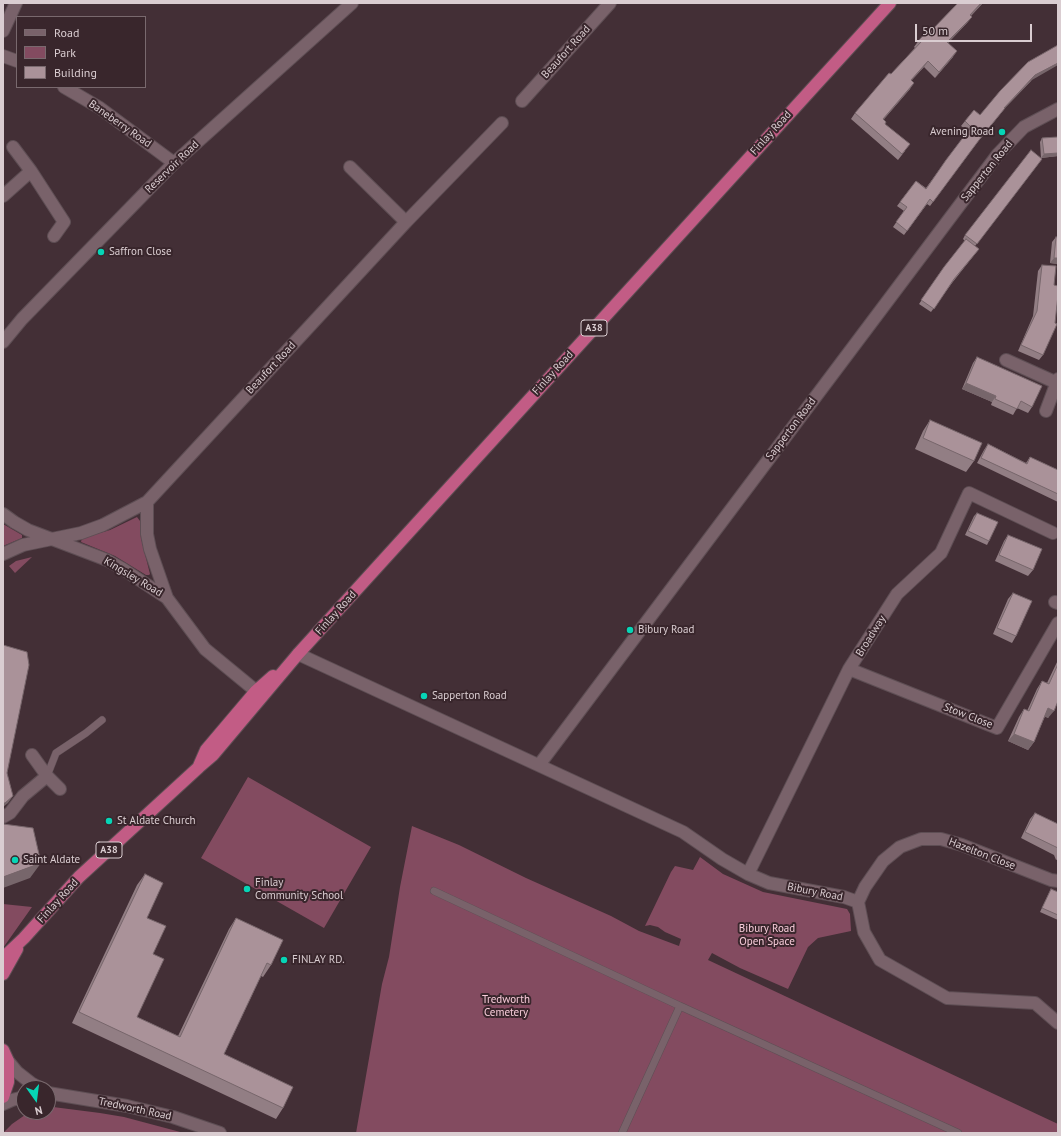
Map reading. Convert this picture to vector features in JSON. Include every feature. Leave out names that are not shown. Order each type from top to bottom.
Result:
[{"type":"highway","name":"Finlay Road","points":[[298,654],[890,3]]},
{"type":"highway","name":"A38","points":[[199,767],[206,750],[256,691],[298,654]]},
{"type":"highway","name":"A38","points":[[199,767],[213,755],[298,654]]},
{"type":"highway","name":"Finlay Road","points":[[3,958],[24,938],[79,877],[199,767]]},
{"type":"highway","name":"Finlay Road","points":[[3,974],[24,938]]},
{"type":"highway","points":[[3,1050],[8,1061],[8,1082],[3,1097]]},
{"type":"street","points":[[3,31],[16,3]]},
{"type":"street","name":"Reservoir Road","points":[[3,342],[22,319],[174,163],[352,3]]},
{"type":"street","name":"Beaufort Road","points":[[522,101],[610,3]]},
{"type":"street","points":[[3,56],[16,61]]},
{"type":"street","name":"Baneberry Road","points":[[66,88],[100,108],[174,163]]},
{"type":"street","name":"Sapperton Road","points":[[539,765],[998,154],[1024,127],[1058,109]]},
{"type":"street","name":"Beaufort Road","points":[[3,554],[23,545],[81,533],[103,526],[146,502],[406,222],[502,123]]},
{"type":"street","points":[[13,147],[31,171],[64,222],[54,236]]},
{"type":"street","points":[[350,167],[406,222]]},
{"type":"street","points":[[3,196],[31,171]]},
{"type":"street","points":[[1006,360],[1057,381],[1046,411]]},
{"type":"street","name":"Broadway","points":[[748,874],[849,670],[897,594],[941,553],[969,493],[1053,533]]},
{"type":"street","points":[[146,502],[147,534],[150,549],[166,598]]},
{"type":"street","name":"Kingsley Road","points":[[3,514],[22,527],[107,560],[166,598],[205,649],[256,691]]},
{"type":"street","name":"Stow Close","points":[[849,670],[997,728],[1058,623]]},
{"type":"street","name":"Bibury Road","points":[[298,654],[683,832],[722,859],[748,874],[769,883],[844,897],[858,902]]},
{"type":"street","points":[[32,755],[47,776],[60,789]]},
{"type":"street","points":[[3,817],[10,813],[23,796],[47,776]]},
{"type":"street","name":"Hazelton Close","points":[[871,878],[883,861],[900,847],[921,839],[941,838],[1051,880],[1058,881]]},
{"type":"street","name":"Bibury Road","points":[[871,878],[858,902],[864,932],[880,960],[947,998],[1035,1003],[1058,1024]]},
{"type":"street","points":[[8,1061],[17,1072],[27,1080]]},
{"type":"street","name":"Tredworth Road","points":[[56,1094],[127,1106],[173,1117],[220,1133]]},
{"type":"street","points":[[3,1104],[16,1100]]},
{"type":"lane","points":[[47,776],[56,753],[86,733],[102,720]]},
{"type":"lane","points":[[434,891],[680,1006],[958,1133]]},
{"type":"lane","points":[[622,1133],[680,1006]]},
{"type":"green space","points":[[137,517],[140,521],[141,538],[149,575],[146,575],[115,556],[81,542],[82,538],[110,530]]},
{"type":"green space","points":[[3,524],[22,535],[22,538],[3,546]]},
{"type":"green space","points":[[32,557],[15,573],[9,566],[16,561]]},
{"type":"green space","points":[[248,777],[371,847],[324,928],[201,858]]},
{"type":"green space","name":"Tredworth Cemetery","points":[[412,826],[459,845],[526,878],[611,916],[639,931],[679,946],[681,939],[658,927],[650,925],[645,926],[675,866],[693,870],[700,857],[723,874],[763,892],[847,909],[850,914],[851,931],[818,938],[808,947],[788,989],[740,968],[712,953],[708,960],[1058,1124],[1058,1133],[356,1133]]},
{"type":"green space","points":[[3,904],[32,907],[3,948]]},
{"type":"green space","points":[[56,1107],[124,1117],[184,1133],[3,1133],[18,1120],[56,1120]]},
{"type":"building","points":[[958,3],[981,3],[970,15],[972,17],[947,42],[957,51],[939,72],[928,61],[911,80],[914,83],[883,119],[886,122],[885,124],[910,144],[902,154],[855,113],[889,73],[891,74],[921,42],[919,40],[929,29],[931,31]]},
{"type":"building","points":[[1058,45],[1058,63],[1035,75],[1004,108],[933,202],[930,199],[907,231],[896,222],[907,207],[900,202],[916,181],[926,189],[971,127],[965,121],[974,110],[980,115],[1000,91],[1028,62]]},
{"type":"building","points":[[1058,137],[1058,153],[1044,154],[1042,138]]},
{"type":"building","points":[[1031,150],[1042,159],[977,244],[965,235]]},
{"type":"building","points":[[1056,237],[1058,237],[1058,258],[1054,258]]},
{"type":"building","points":[[966,239],[979,249],[954,279],[934,309],[921,300]]},
{"type":"building","points":[[1042,265],[1056,266],[1054,285],[1058,286],[1055,323],[1057,324],[1043,355],[1021,345],[1037,311]]},
{"type":"building","points":[[977,357],[1042,386],[1032,407],[1021,401],[1017,409],[995,399],[996,396],[966,383]]},
{"type":"building","points":[[930,420],[982,443],[974,461],[923,438]]},
{"type":"building","points":[[988,444],[1027,464],[1030,457],[1058,470],[1058,494],[981,458]]},
{"type":"building","points":[[977,513],[998,522],[989,541],[968,531]]},
{"type":"building","points":[[1008,535],[1042,549],[1033,570],[999,555]]},
{"type":"building","points":[[1013,593],[1032,601],[1016,636],[997,628]]},
{"type":"building","points":[[3,645],[27,652],[29,665],[7,773],[13,796],[5,803],[3,803]]},
{"type":"building","points":[[1058,664],[1058,701],[1054,711],[1048,708],[1034,742],[1014,734],[1024,709],[1029,711],[1042,681],[1049,684]]},
{"type":"building","points":[[1035,813],[1058,824],[1058,848],[1025,832]]},
{"type":"building","points":[[3,824],[33,828],[41,863],[3,877]]},
{"type":"building","points":[[145,874],[163,883],[147,918],[166,926],[153,954],[164,959],[137,1017],[180,1037],[236,918],[283,940],[271,965],[267,963],[224,1054],[293,1087],[283,1108],[79,1012]]},
{"type":"building","points":[[1051,889],[1058,892],[1058,915],[1042,908]]},
{"type":"place","name":"Avening Road","points":[[1002,132]]},
{"type":"place","name":"Saffron Close","points":[[101,252]]},
{"type":"place","name":"Bibury Road","points":[[630,630]]},
{"type":"place","name":"Sapperton Road","points":[[424,696]]},
{"type":"place","name":"St Aldate Church","points":[[109,821]]},
{"type":"place","name":"Saint Aldate","points":[[15,860]]},
{"type":"place","name":"Finlay Community School","points":[[247,889]]},
{"type":"place","name":"FINLAY RD.","points":[[284,960]]},
{"type":"park label","name":"Bibury Road Open Space","points":[[767,935]]}]
